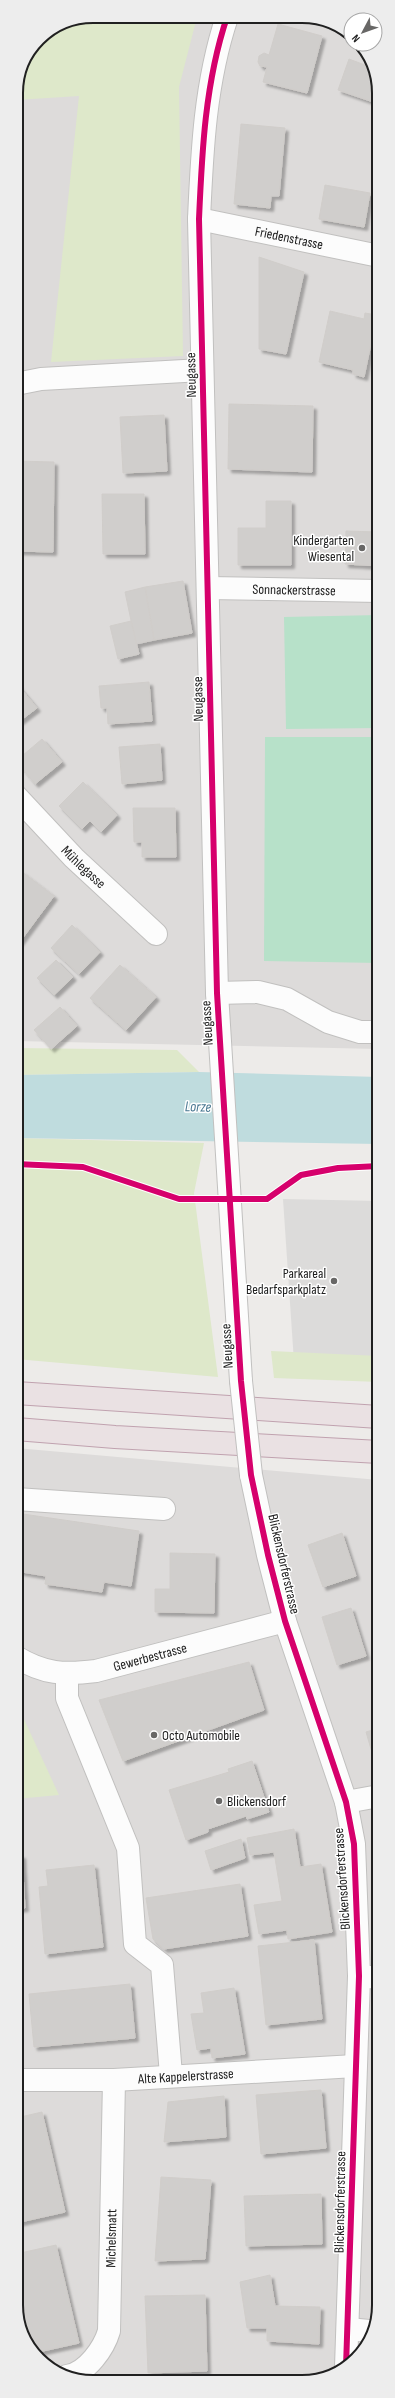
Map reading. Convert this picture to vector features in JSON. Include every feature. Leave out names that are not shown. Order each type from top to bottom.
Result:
[{"type":"highway","points":[[23,1394],[372,1417]]},
{"type":"highway","points":[[23,1430],[138,1439],[372,1452]]},
{"type":"street","name":"Neugasse","points":[[225,23],[214,61],[209,92],[202,150],[199,219],[217,993],[241,1381]]},
{"type":"street","name":"Friedenstrasse","points":[[199,219],[372,255]]},
{"type":"street","points":[[23,383],[41,379],[202,370]]},
{"type":"street","name":"Sonnackerstrasse","points":[[208,588],[372,591]]},
{"type":"street","name":"Mühlegasse","points":[[23,803],[74,858],[156,934]]},
{"type":"street","points":[[217,993],[258,992],[287,998],[328,1022],[360,1032],[372,1032]]},
{"type":"street","name":"Blickensdorferstrasse","points":[[241,1381],[251,1475],[284,1621],[346,1802],[354,1844],[369,1977],[355,2066],[346,2360]]},
{"type":"street","points":[[23,1499],[164,1508]]},
{"type":"street","name":"Gewerbestrasse","points":[[23,1661],[33,1667],[66,1675],[96,1671],[284,1621]]},
{"type":"street","points":[[66,1675],[67,1698],[128,1848],[135,1944],[162,1965],[171,2075]]},
{"type":"street","points":[[346,1802],[372,1797]]},
{"type":"street","name":"Alte Kappelerstrasse","points":[[23,2080],[114,2080],[171,2075],[355,2066]]},
{"type":"street","name":"Michelsmatt","points":[[73,2372],[91,2362],[105,2345],[109,2331],[114,2080]]},
{"type":"street","points":[[348,2329],[367,2331]]},
{"type":"shaded area","points":[[302,23],[320,25],[333,30],[343,36],[343,52],[359,52],[368,70],[372,88],[372,1049],[23,1041],[23,93],[24,79],[28,66],[43,43],[66,28],[79,24]]},
{"type":"shaded area","name":"Parkareal Bedarfsparkplatz","points":[[283,1199],[372,1201],[372,1366],[294,1362]]},
{"type":"shaded area","points":[[23,1449],[372,1479],[372,2305],[368,2328],[363,2340],[355,2351],[345,2361],[320,2373],[307,2375],[79,2374],[66,2370],[50,2361],[40,2351],[28,2332],[23,2310]]},
{"type":"green space","points":[[195,23],[179,87],[183,356],[51,362],[79,96],[23,100],[24,79],[28,66],[43,43],[54,35],[66,28],[79,24]]},
{"type":"green space","points":[[372,615],[372,728],[286,729],[284,617]]},
{"type":"green space","points":[[265,737],[372,737],[372,963],[264,961]]},
{"type":"green space","points":[[23,1048],[177,1050],[199,1072],[23,1075]]},
{"type":"green space","points":[[23,1138],[204,1143],[194,1193],[218,1377],[23,1360]]},
{"type":"green space","points":[[271,1351],[372,1356],[372,1382],[274,1378]]},
{"type":"green space","points":[[23,1717],[59,1795],[23,1798]]},
{"type":"water","name":"Lorze","points":[[199,1072],[372,1077],[372,1144],[23,1138],[23,1075]]},
{"type":"building","points":[[278,24],[322,36],[307,93],[263,82],[267,67],[260,66],[258,62],[259,56],[264,53],[269,55]]},
{"type":"building","points":[[349,59],[366,66],[371,79],[372,102],[338,90]]},
{"type":"building","points":[[241,124],[285,128],[279,196],[271,196],[270,208],[234,204]]},
{"type":"building","points":[[325,185],[370,193],[364,227],[319,219]]},
{"type":"building","points":[[259,257],[304,272],[286,354],[259,349]]},
{"type":"building","points":[[330,311],[364,319],[365,313],[372,314],[372,339],[364,377],[353,374],[353,370],[319,362]]},
{"type":"building","points":[[229,404],[313,406],[312,472],[228,469]]},
{"type":"building","points":[[164,415],[167,471],[123,473],[120,417]]},
{"type":"building","points":[[23,461],[54,462],[53,552],[23,551]]},
{"type":"building","points":[[102,494],[144,494],[145,554],[103,554]]},
{"type":"building","points":[[266,501],[291,501],[291,565],[238,565],[238,528],[266,528]]},
{"type":"building","name":"Kindergarten Wiesental","points":[[346,531],[372,532],[372,566],[345,564]]},
{"type":"building","points":[[183,581],[192,633],[154,640],[145,587]]},
{"type":"building","points":[[145,587],[154,640],[136,644],[125,592]]},
{"type":"building","points":[[131,621],[139,654],[118,659],[110,626]]},
{"type":"building","points":[[149,682],[152,721],[108,724],[107,708],[101,708],[99,686]]},
{"type":"building","points":[[23,691],[37,708],[23,719]]},
{"type":"building","points":[[42,739],[62,762],[35,784],[23,769],[23,755]]},
{"type":"building","points":[[160,744],[162,780],[122,784],[119,747]]},
{"type":"building","points":[[83,782],[117,815],[101,832],[90,821],[82,829],[59,806]]},
{"type":"building","points":[[133,808],[175,808],[176,857],[142,857],[142,842],[134,842]]},
{"type":"building","points":[[23,873],[54,896],[23,938]]},
{"type":"building","points":[[72,925],[100,952],[79,974],[51,948]]},
{"type":"building","points":[[56,960],[73,977],[54,995],[37,978]]},
{"type":"building","points":[[120,965],[156,997],[126,1030],[90,998]]},
{"type":"building","points":[[60,1007],[77,1026],[51,1049],[34,1030]]},
{"type":"building","points":[[23,1514],[139,1531],[131,1586],[104,1582],[102,1592],[45,1584],[46,1576],[23,1572]]},
{"type":"building","points":[[342,1533],[356,1576],[323,1587],[308,1545]]},
{"type":"building","points":[[170,1553],[215,1554],[214,1613],[155,1612],[155,1589],[170,1589]]},
{"type":"building","points":[[351,1608],[366,1656],[337,1665],[322,1617]]},
{"type":"building","name":"Octo Automobile","points":[[249,1662],[264,1710],[123,1761],[99,1700]]},
{"type":"building","points":[[372,1730],[372,1752],[366,1732]]},
{"type":"building","name":"Blickensdorf","points":[[252,1761],[269,1812],[247,1819],[246,1816],[208,1829],[208,1832],[186,1840],[169,1790],[229,1772],[228,1769]]},
{"type":"building","points":[[294,1829],[300,1867],[321,1864],[332,1932],[288,1939],[287,1930],[259,1934],[254,1905],[282,1901],[274,1852],[250,1855],[247,1838]]},
{"type":"building","points":[[241,1839],[245,1858],[211,1870],[205,1851]]},
{"type":"building","points":[[94,1865],[103,1947],[45,1954],[39,1887],[48,1886],[46,1870]]},
{"type":"building","points":[[23,1873],[25,1908],[23,1908]]},
{"type":"building","points":[[240,1884],[248,1936],[164,1949],[153,1939],[146,1898]]},
{"type":"building","points":[[314,1940],[322,2019],[266,2025],[258,1946]]},
{"type":"building","points":[[130,1984],[135,2038],[34,2047],[29,1994]]},
{"type":"building","points":[[234,1988],[245,2054],[212,2058],[211,2048],[197,2050],[191,2014],[204,2013],[201,1993]]},
{"type":"building","points":[[321,2090],[326,2148],[261,2154],[256,2095]]},
{"type":"building","points":[[224,2096],[226,2137],[164,2142],[168,2102]]},
{"type":"building","points":[[42,2112],[65,2212],[23,2221],[23,2116]]},
{"type":"building","points":[[161,2177],[211,2180],[205,2259],[155,2261]]},
{"type":"building","points":[[321,2194],[322,2244],[246,2246],[244,2196]]},
{"type":"building","points":[[56,2245],[79,2343],[41,2352],[32,2340],[24,2319],[23,2310],[23,2252]]},
{"type":"building","points":[[270,2275],[275,2306],[320,2307],[319,2344],[267,2341],[267,2328],[247,2328],[240,2282]]},
{"type":"building","points":[[205,2295],[207,2371],[148,2373],[145,2296]]},
{"type":"cycle path","points":[[225,23],[209,92],[203,143],[199,219],[217,993],[241,1381],[251,1475],[268,1555],[285,1621],[346,1802],[354,1844],[359,1976],[346,2360]]},
{"type":"cycle path","points":[[23,1164],[83,1167],[179,1199],[267,1199],[301,1175],[338,1168],[372,1166]]},
{"type":"place","name":"Kindergarten Wiesental","points":[[362,548]]},
{"type":"place","name":"Parkareal Bedarfsparkplatz","points":[[334,1281]]},
{"type":"place","name":"Octo Automobile","points":[[154,1735]]},
{"type":"place","name":"Blickensdorf","points":[[219,1801]]}]
